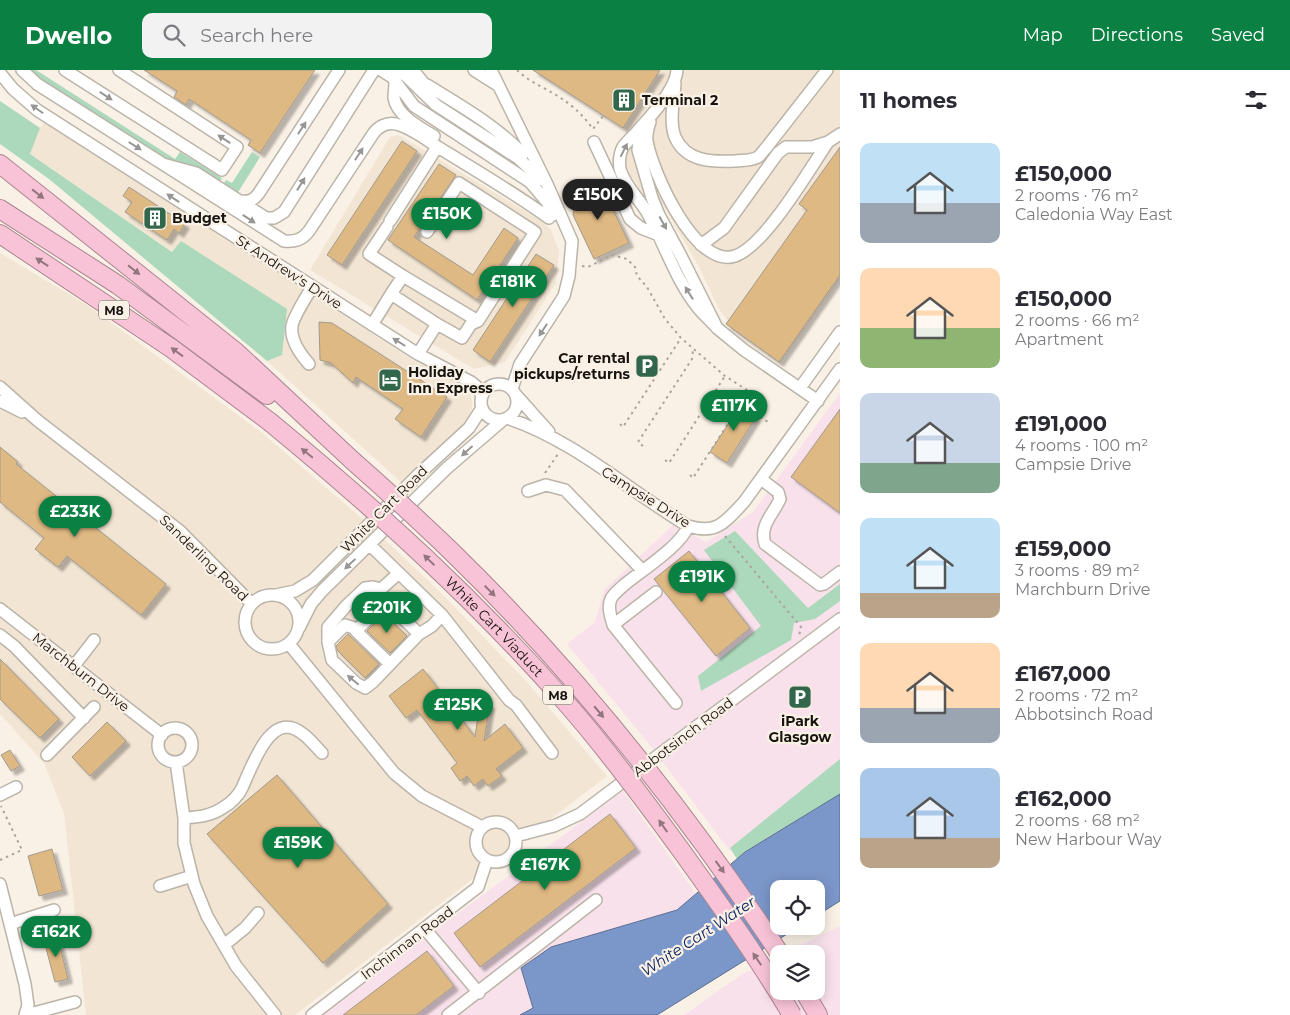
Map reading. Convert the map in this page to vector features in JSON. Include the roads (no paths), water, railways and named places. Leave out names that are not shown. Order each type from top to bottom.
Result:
[{"type":"highway","points":[[0,164],[231,358]]},
{"type":"highway","name":"M8","points":[[0,209],[231,358]]},
{"type":"highway","name":"White Cart Viaduct","points":[[3,237],[171,348],[216,381],[318,461],[406,538],[498,629],[568,705],[640,793],[734,925],[792,1015]]},
{"type":"highway","name":"White Cart Viaduct","points":[[231,358],[353,461],[453,553],[503,604],[638,759],[688,823],[774,945]]},
{"type":"highway","points":[[809,1000],[818,1015]]},
{"type":"street","points":[[22,70],[37,84],[284,241],[292,242],[304,237],[378,128],[394,123],[407,128],[554,221]]},
{"type":"street","points":[[65,70],[222,170],[237,147],[119,70]]},
{"type":"street","points":[[240,201],[247,202],[254,199],[259,193],[339,70]]},
{"type":"street","points":[[163,164],[196,173],[266,218],[274,218],[284,212],[374,70]]},
{"type":"street","points":[[381,70],[392,77],[414,106],[522,176],[541,186]]},
{"type":"street","points":[[396,70],[406,76],[436,105],[518,158],[541,186],[572,240],[569,276],[564,296],[520,364],[513,391],[517,405],[515,410],[505,418],[496,419],[490,417],[482,408],[482,396],[489,387],[501,384],[513,391]]},
{"type":"street","points":[[413,70],[436,98],[523,154],[539,168]]},
{"type":"street","points":[[474,70],[500,88]]},
{"type":"street","points":[[491,70],[539,168],[541,186],[571,258]]},
{"type":"street","points":[[676,76],[672,124],[676,137],[683,148],[692,156],[705,161],[751,160],[766,148],[827,70]]},
{"type":"street","name":"St Andrew's Drive","points":[[0,73],[13,89],[37,110],[418,354],[472,382],[482,396]]},
{"type":"street","points":[[676,76],[655,109],[624,147],[619,162],[621,171],[632,192],[647,212],[685,289],[698,308],[717,328],[744,350],[818,401]]},
{"type":"street","points":[[397,84],[407,108],[520,183],[534,195],[554,221]]},
{"type":"street","points":[[655,109],[648,129],[647,140],[669,199],[685,225],[701,245],[719,256],[734,256],[753,246],[771,226],[828,142]]},
{"type":"street","points":[[641,127],[638,150],[652,198],[659,216],[717,328]]},
{"type":"street","points":[[701,245],[724,228],[778,153],[786,147],[812,147],[828,142],[840,134]]},
{"type":"street","points":[[594,142],[630,219],[641,228],[658,235]]},
{"type":"street","points":[[437,147],[369,254],[478,322]]},
{"type":"street","points":[[392,294],[462,338],[471,324],[478,322],[535,232],[459,183],[427,232]]},
{"type":"street","points":[[372,325],[403,276]]},
{"type":"street","points":[[309,364],[302,356],[294,340],[292,326],[312,287]]},
{"type":"street","points":[[418,354],[437,324]]},
{"type":"street","points":[[800,388],[840,332]]},
{"type":"street","points":[[840,369],[835,386],[818,401],[761,479],[778,492],[780,498],[767,521],[762,535],[765,544],[820,585],[840,572]]},
{"type":"street","name":"Sanderling Road","points":[[0,387],[37,420],[180,531],[252,604]]},
{"type":"street","name":"Campsie Drive","points":[[513,391],[541,425],[562,443]]},
{"type":"street","name":"Sanderling Road","points":[[0,401],[37,420]]},
{"type":"street","name":"White Cart Road","points":[[276,595],[295,591],[313,580],[418,475],[469,428],[482,408]]},
{"type":"street","name":"Campsie Drive","points":[[505,418],[528,425],[562,443],[688,526],[699,529],[709,530],[726,520],[744,502],[761,479]]},
{"type":"street","name":"White Cart Road","points":[[298,628],[311,604],[322,591],[447,468],[505,418]]},
{"type":"street","points":[[528,490],[546,485],[565,490],[642,570]]},
{"type":"street","points":[[676,703],[613,625],[609,610],[611,598],[642,570],[676,544],[688,526]]},
{"type":"street","name":"White Cart Road","points":[[370,545],[442,615],[509,700],[516,705],[552,753]]},
{"type":"street","points":[[355,630],[378,608],[382,593],[399,573]]},
{"type":"street","points":[[419,634],[382,593],[373,587],[365,588],[328,627],[328,642],[332,660],[356,683],[365,688],[419,634],[432,626],[442,615]]},
{"type":"street","points":[[613,625],[656,592]]},
{"type":"street","points":[[276,595],[293,604],[299,616],[298,628],[290,644],[275,650],[254,643],[249,637],[244,623],[245,615],[252,604],[264,596],[276,595]]},
{"type":"street","name":"Marchburn Drive","points":[[0,609],[162,734]]},
{"type":"street","name":"Abbotsinch Road","points":[[516,836],[554,826],[580,814],[840,619]]},
{"type":"street","points":[[328,642],[346,625],[355,630],[390,664]]},
{"type":"street","points":[[14,646],[26,629]]},
{"type":"street","points":[[0,635],[14,646],[84,718]]},
{"type":"street","points":[[74,666],[94,640]]},
{"type":"street","points":[[290,644],[394,773],[422,796],[482,828]]},
{"type":"street","points":[[47,755],[94,707]]},
{"type":"street","points":[[184,818],[206,816],[225,807],[242,789],[251,767],[269,737],[279,728],[291,728],[302,732],[322,753]]},
{"type":"street","points":[[182,730],[190,738],[191,743],[190,753],[186,758],[170,762],[160,754],[158,743],[162,734],[166,731],[182,730]]},
{"type":"street","points":[[176,762],[184,818],[184,843],[192,876],[207,916],[236,966],[275,1015]]},
{"type":"street","points":[[0,795],[16,787]]},
{"type":"street","points":[[496,821],[503,822],[509,826],[516,836],[515,850],[510,857],[504,861],[496,862],[481,856],[476,846],[476,838],[482,828],[487,823],[496,821]]},
{"type":"street","name":"Inchinnan Road","points":[[312,1015],[478,887],[487,860]]},
{"type":"street","points":[[160,886],[192,876]]},
{"type":"street","points":[[0,884],[24,984],[28,1005],[26,1015],[75,1002]]},
{"type":"street","points":[[448,1015],[479,993],[596,900]]},
{"type":"street","points":[[10,924],[54,910]]},
{"type":"street","points":[[224,945],[245,928],[258,913]]},
{"type":"street","points":[[425,929],[479,993]]},
{"type":"water","name":"White Cart Water","points":[[840,794],[840,901],[825,910],[825,880],[770,880],[770,935],[786,935],[657,1015],[520,1015],[533,1008],[521,968],[551,947],[677,910],[745,852]]},
{"type":"place","name":"Terminal 2","points":[[624,100]]},
{"type":"place","name":"Budget","points":[[155,218]]},
{"type":"place","name":"Car rental pickups/returns","points":[[647,366]]},
{"type":"place","name":"Holiday Inn Express","points":[[390,380]]},
{"type":"place","name":"iPark Glasgow","points":[[800,697]]}]
